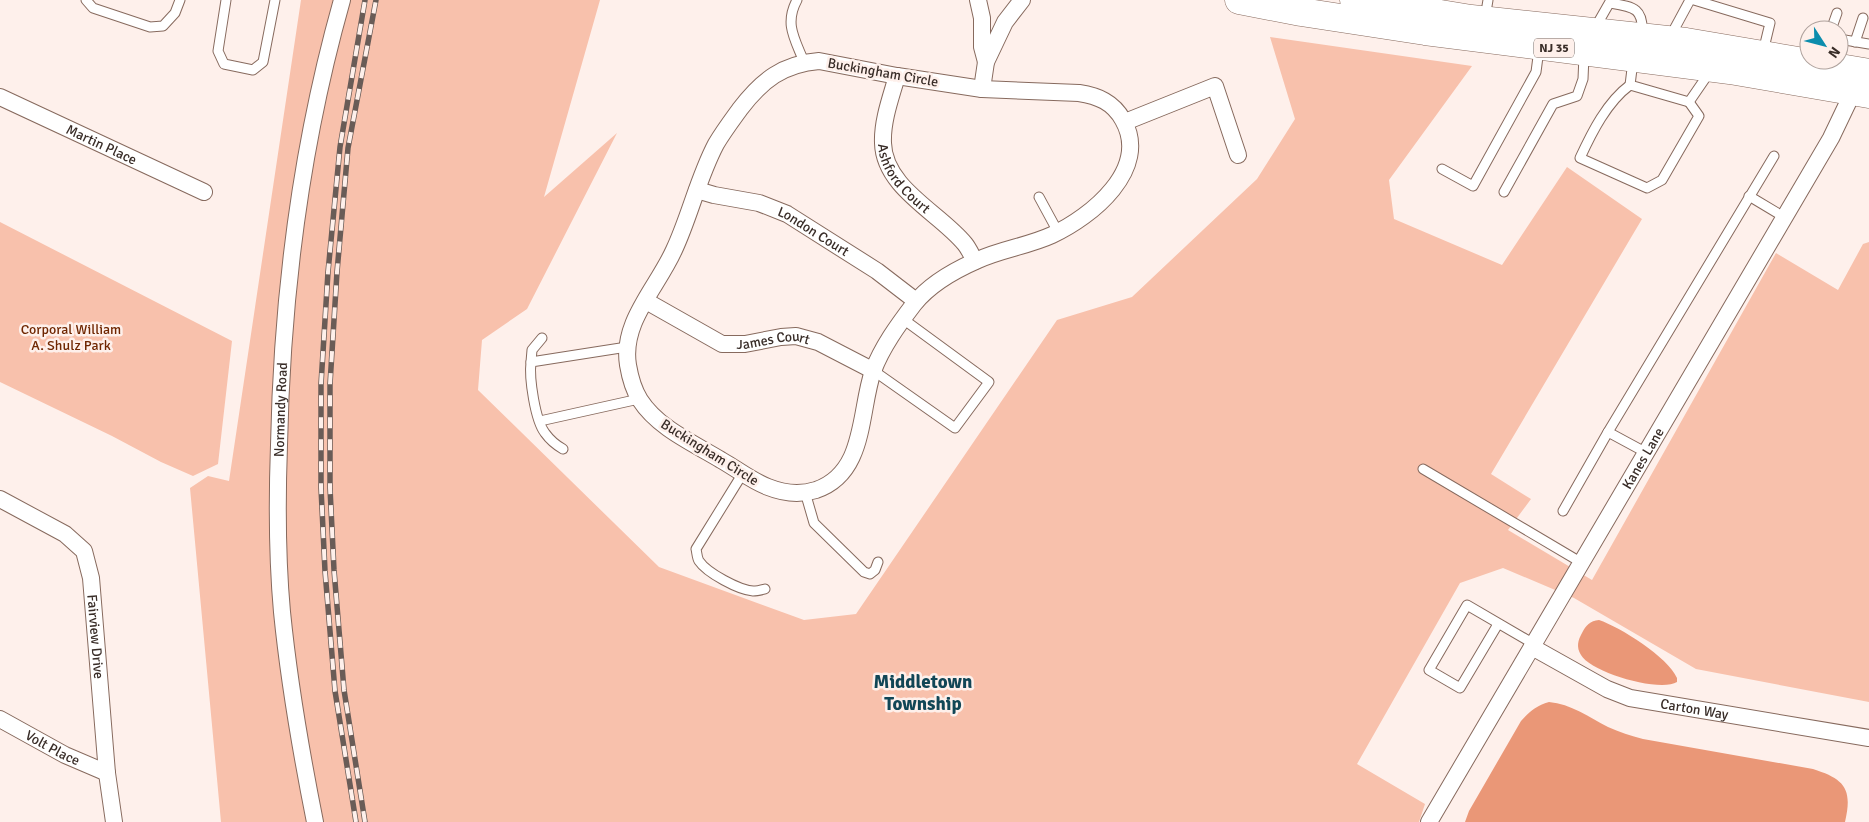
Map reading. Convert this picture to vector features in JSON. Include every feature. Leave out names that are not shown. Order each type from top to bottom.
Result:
[{"type":"highway","name":"NJ 35","points":[[1239,0],[1301,12],[1425,31],[1540,46],[1589,42]]},
{"type":"highway","name":"NJ 35","points":[[1354,0],[1486,10],[1589,42],[1637,48],[1712,68],[1864,86]]},
{"type":"highway","name":"NJ 35","points":[[1637,48],[1668,40],[1762,55],[1800,58],[1864,86]]},
{"type":"street","name":"Normandy Road","points":[[315,822],[291,688],[282,610],[278,487],[280,408],[282,353],[298,209],[319,86],[342,0]]},
{"type":"street","points":[[978,0],[982,18],[982,47],[986,62]]},
{"type":"street","points":[[982,89],[986,62],[1005,22],[1022,0]]},
{"type":"street","name":"Buckingham Circle","points":[[804,62],[836,63],[897,76],[982,89],[1079,93],[1106,100],[1125,122],[1130,147],[1128,162],[1124,172],[1098,204],[1080,219],[1058,232],[975,261],[948,275],[916,301],[883,349],[866,396],[857,444],[847,466],[829,484],[815,490],[790,493],[776,490],[758,482],[665,426],[652,415],[639,399],[630,375],[627,347],[629,334],[635,317],[673,253],[716,145],[743,105],[760,86],[770,77],[804,62]]},
{"type":"street","name":"Ashford Court","points":[[897,76],[883,135],[883,152],[887,165],[906,189],[965,244],[975,261]]},
{"type":"street","points":[[1125,122],[1215,86],[1238,155]]},
{"type":"street","name":"Kanes Lane","points":[[1429,822],[1582,563],[1645,452],[1831,138],[1864,86]]},
{"type":"street","name":"Martin Place","points":[[0,97],[204,192]]},
{"type":"street","name":"London Court","points":[[697,190],[760,203],[787,214],[877,271],[916,301]]},
{"type":"street","name":"James Court","points":[[646,301],[722,344],[745,344],[796,336],[818,342],[874,371]]},
{"type":"street","name":"Fairview Drive","points":[[0,498],[65,534],[84,551],[91,578],[107,773],[114,822]]},
{"type":"street","name":"Carton Way","points":[[1533,646],[1599,685],[1630,698],[1869,738]]},
{"type":"street","name":"Volt Place","points":[[0,719],[65,755],[107,773]]},
{"type":"lane","points":[[86,0],[93,8],[150,27],[163,26],[175,13],[180,0]]},
{"type":"lane","points":[[226,0],[218,51],[224,64],[253,70],[263,62],[275,0]]},
{"type":"lane","points":[[797,0],[792,10],[790,26],[804,62]]},
{"type":"lane","points":[[1668,40],[1690,0]]},
{"type":"lane","points":[[1694,0],[1770,23],[1762,55]]},
{"type":"lane","points":[[1504,192],[1553,104],[1577,96],[1583,79],[1589,42],[1610,1],[1631,7],[1638,12],[1642,19],[1630,85],[1617,94],[1590,137],[1580,158],[1647,188],[1662,180],[1699,116],[1689,102],[1630,85]]},
{"type":"lane","points":[[1835,20],[1837,13]]},
{"type":"lane","points":[[1855,42],[1863,18]]},
{"type":"lane","points":[[1849,41],[1869,42]]},
{"type":"lane","points":[[1442,169],[1473,186],[1536,72],[1540,46]]},
{"type":"lane","points":[[1689,102],[1712,68]]},
{"type":"lane","points":[[1563,511],[1748,196],[1774,156]]},
{"type":"lane","points":[[1748,196],[1784,217]]},
{"type":"lane","points":[[1039,197],[1058,232]]},
{"type":"lane","points":[[874,371],[955,428],[989,382],[903,319]]},
{"type":"lane","points":[[542,338],[532,350],[530,371],[540,421],[544,431],[554,444],[563,449]]},
{"type":"lane","points":[[531,362],[627,347]]},
{"type":"lane","points":[[540,421],[639,399]]},
{"type":"lane","points":[[1608,432],[1645,452]]},
{"type":"lane","points":[[1423,469],[1582,563]]},
{"type":"lane","points":[[743,473],[696,550],[698,560],[705,568],[719,577],[744,589],[754,591],[765,589]]},
{"type":"lane","points":[[805,492],[814,523],[864,572],[870,574],[875,570],[878,562]]},
{"type":"lane","points":[[1498,624],[1460,688],[1429,670],[1466,605],[1498,624],[1533,646]]},
{"type":"green space","points":[[301,0],[600,0],[544,197],[617,133],[527,309],[482,340],[478,390],[659,567],[804,620],[856,614],[1057,320],[1132,297],[1257,179],[1295,119],[1270,37],[1472,66],[1389,180],[1394,219],[1502,265],[1567,167],[1642,219],[1491,474],[1531,499],[1508,530],[1592,580],[1776,253],[1838,290],[1863,244],[1869,242],[1869,702],[1696,669],[1574,598],[1503,568],[1460,583],[1357,764],[1425,804],[1419,822],[221,822],[190,488],[208,476],[229,481]]},
{"type":"green space","name":"Corporal William A. Shulz Park","points":[[0,222],[232,341],[218,464],[193,476],[0,382]]},
{"type":"shaded area","points":[[1599,620],[1619,629],[1654,652],[1672,670],[1677,678],[1677,682],[1668,685],[1642,683],[1611,674],[1587,661],[1579,652],[1579,641],[1587,626],[1593,621]]},
{"type":"shaded area","points":[[1549,702],[1572,708],[1612,729],[1643,739],[1813,769],[1824,773],[1839,781],[1847,793],[1848,801],[1845,822],[1465,822],[1469,811],[1521,721],[1534,709]]},
{"type":"railway","points":[[356,822],[335,691],[325,571],[321,488],[321,384],[328,272],[340,147],[365,0]]},
{"type":"railway","points":[[365,822],[344,690],[334,570],[330,488],[330,384],[337,272],[348,148],[376,0]]},
{"type":"district","name":"Middletown Township","points":[[923,692]]}]
